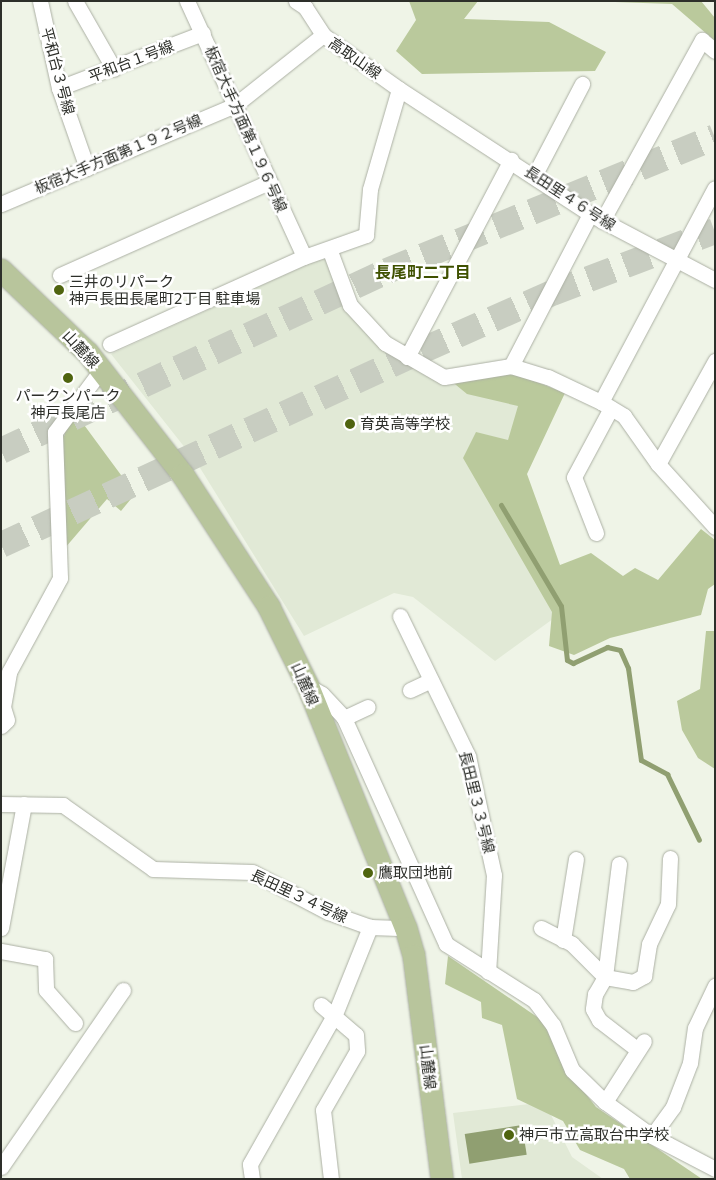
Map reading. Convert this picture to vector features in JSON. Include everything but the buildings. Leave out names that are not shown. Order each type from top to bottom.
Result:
[{"type":"main road","name":"山麓線","points":[[1,270],[101,370],[183,475],[258,590],[308,686],[406,928],[414,956],[442,1179]]},
{"type":"street","name":"平和台３号線","points":[[40,1],[59,88],[87,168]]},
{"type":"street","points":[[75,1],[114,69]]},
{"type":"street","name":"板宿大手方面第１９６号線","points":[[187,1],[304,257]]},
{"type":"street","name":"高取山線","points":[[296,1],[323,34],[399,89]]},
{"type":"street","name":"平和台１号線","points":[[59,88],[114,69],[202,34]]},
{"type":"street","name":"板宿大手方面第１９２号線","points":[[1,204],[235,105],[323,34]]},
{"type":"street","points":[[511,366],[596,217],[702,40],[715,51]]},
{"type":"street","points":[[534,176],[582,84]]},
{"type":"street","points":[[110,344],[304,257],[330,251],[366,235],[370,189],[399,89]]},
{"type":"street","name":"長田里４６号線","points":[[399,89],[596,217],[715,280]]},
{"type":"street","points":[[407,358],[511,160]]},
{"type":"street","points":[[60,275],[269,182]]},
{"type":"street","points":[[596,533],[574,477],[606,405],[676,259],[715,188]]},
{"type":"street","points":[[330,251],[350,305],[385,343],[407,358],[444,377],[511,366],[548,377],[606,405],[624,416],[658,464],[715,527]]},
{"type":"street","points":[[658,464],[715,360]]},
{"type":"street","points":[[1,726],[7,720],[3,707],[9,672],[60,578],[55,432],[101,370]]},
{"type":"street","name":"長田里３３号線","points":[[400,616],[468,756],[494,875],[488,972]]},
{"type":"street","points":[[410,690],[431,680]]},
{"type":"street","points":[[308,686],[322,694],[344,718],[446,944],[534,1000],[553,1025],[572,1070],[604,1102],[652,1136],[715,1169]]},
{"type":"street","points":[[344,718],[368,707]]},
{"type":"street","name":"長田里３４号線","points":[[1,804],[63,805],[153,869],[252,872],[328,912],[370,927],[406,928]]},
{"type":"street","points":[[1,928],[24,804]]},
{"type":"street","points":[[541,928],[563,940],[605,977],[633,982],[644,976],[649,944],[668,904],[670,858]]},
{"type":"street","points":[[563,940],[576,859]]},
{"type":"street","points":[[604,1102],[641,1046],[599,1020],[592,1010],[595,994],[605,977],[619,864]]},
{"type":"street","points":[[252,1179],[250,1164],[336,1014],[370,927]]},
{"type":"street","points":[[1,951],[45,959],[46,990],[75,1023]]},
{"type":"street","points":[[652,1136],[672,1107],[690,1063],[695,1028],[715,986]]},
{"type":"street","points":[[1,1167],[123,990]]},
{"type":"street","points":[[322,1004],[336,1014],[356,1035],[357,1051],[322,1110],[331,1179]]},
{"type":"shaded area","points":[[409,1],[478,1],[464,19],[549,22],[606,52],[595,71],[422,74],[396,51],[416,20]]},
{"type":"shaded area","points":[[586,1],[701,1],[715,18],[715,41],[672,4]]},
{"type":"shaded area","name":"育英高等学校","points":[[326,256],[345,308],[442,384],[510,377],[549,385],[498,504],[557,616],[495,661],[413,597],[394,593],[304,636],[197,463],[111,354]]},
{"type":"shaded area","points":[[511,372],[565,393],[527,474],[560,565],[591,553],[623,576],[635,568],[658,580],[701,529],[715,540],[715,584],[708,589],[701,615],[610,638],[574,655],[549,646],[552,612],[463,458],[476,432],[508,440],[518,406],[467,394],[450,380]]},
{"type":"shaded area","points":[[76,414],[135,494],[121,511],[107,499],[65,548],[61,436]]},
{"type":"shaded area","points":[[706,631],[715,631],[715,769],[698,758],[682,730],[677,701],[700,689]]},
{"type":"shaded area","points":[[448,956],[543,1021],[561,1062],[596,1107],[702,1179],[630,1179],[624,1169],[580,1150],[563,1121],[517,1099],[502,1025],[482,1018],[481,1002],[445,984]]},
{"type":"shaded area","name":"神戸市立高取台中学校","points":[[538,1103],[549,1111],[572,1157],[603,1179],[462,1179],[453,1113]]},
{"type":"shaded area","points":[[522,1125],[527,1155],[469,1164],[465,1134]]},
{"type":"waterway","points":[[501,505],[561,606],[567,660],[573,663],[607,647],[620,650],[628,668],[641,760],[667,774],[699,840]]},
{"type":"tunnel","points":[[1,451],[387,271],[715,137]]},
{"type":"tunnel","points":[[1,545],[421,351],[552,293],[715,231]]},
{"type":"place","name":"三井のリパーク 神戸長田長尾町2丁目 駐車場","points":[[59,290]]},
{"type":"place","name":"パークンパーク 神戸長尾店","points":[[68,378]]},
{"type":"place","name":"育英高等学校","points":[[350,424]]},
{"type":"place","name":"鷹取団地前","points":[[368,873]]},
{"type":"place","name":"神戸市立高取台中学校","points":[[509,1135]]},
{"type":"district","name":"長尾町二丁目","points":[[423,272]]}]
